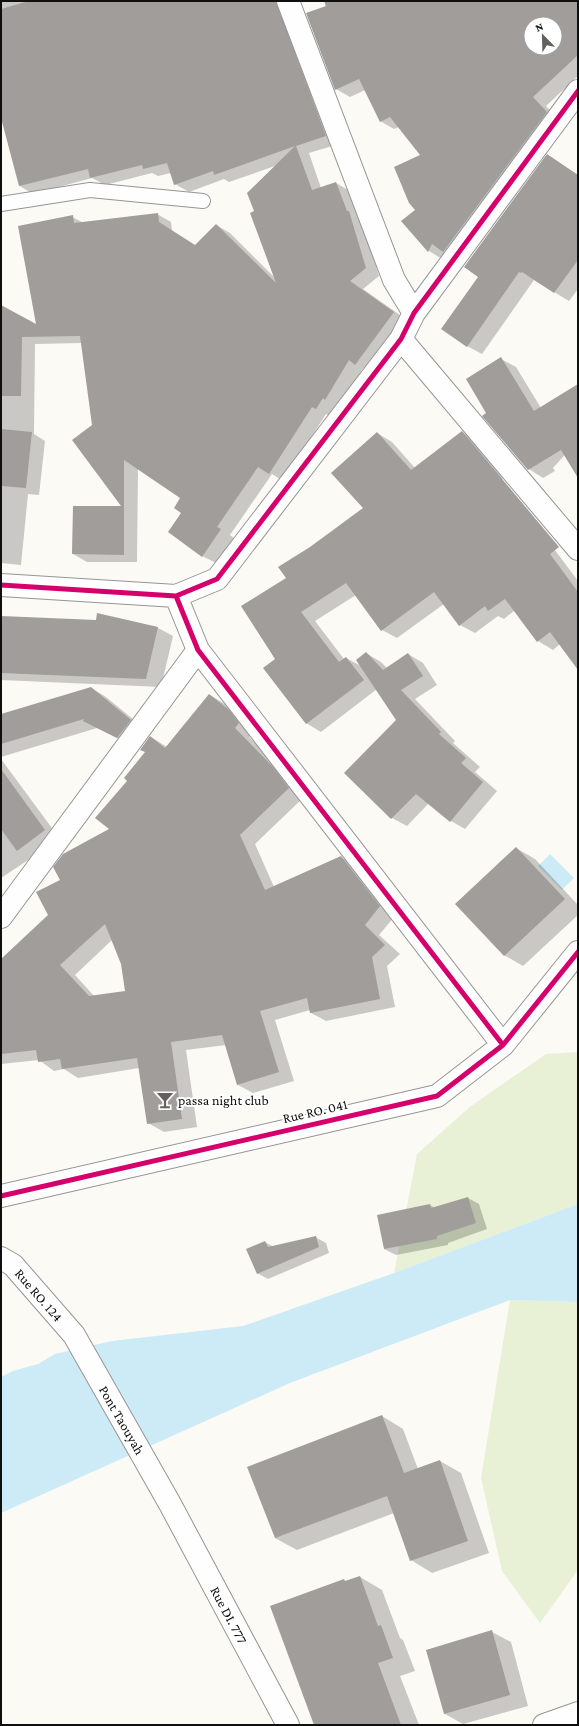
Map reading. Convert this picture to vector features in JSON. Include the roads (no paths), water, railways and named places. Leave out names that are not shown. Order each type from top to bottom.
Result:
[{"type":"street","points":[[288,1],[394,280],[414,313]]},
{"type":"street","points":[[1,585],[176,596],[217,578],[402,339],[414,313],[578,91]]},
{"type":"street","points":[[402,339],[576,542]]},
{"type":"street","points":[[176,596],[198,650],[503,1045]]},
{"type":"street","points":[[1,917],[198,650]]},
{"type":"street","name":"Rue RO. 041","points":[[1,1196],[437,1096],[503,1045],[578,952]]},
{"type":"street","name":"Rue RO. 124","points":[[1,1258],[13,1265],[74,1335]]},
{"type":"street","name":"Pont Taouyah","points":[[74,1335],[170,1504]]},
{"type":"street","name":"Rue DI. 777","points":[[170,1504],[288,1725]]},
{"type":"street","points":[[544,1725],[578,1713]]},
{"type":"lane","points":[[1,204],[90,190],[203,201]]},
{"type":"water","points":[[550,854],[574,878],[562,890],[538,866]]},
{"type":"water","points":[[578,1204],[578,1302],[510,1300],[290,1383],[1,1513],[1,1377],[13,1371],[38,1364],[55,1354],[112,1341],[243,1326],[394,1273]]},
{"type":"place","name":"passa night club","points":[[165,1100]]}]
